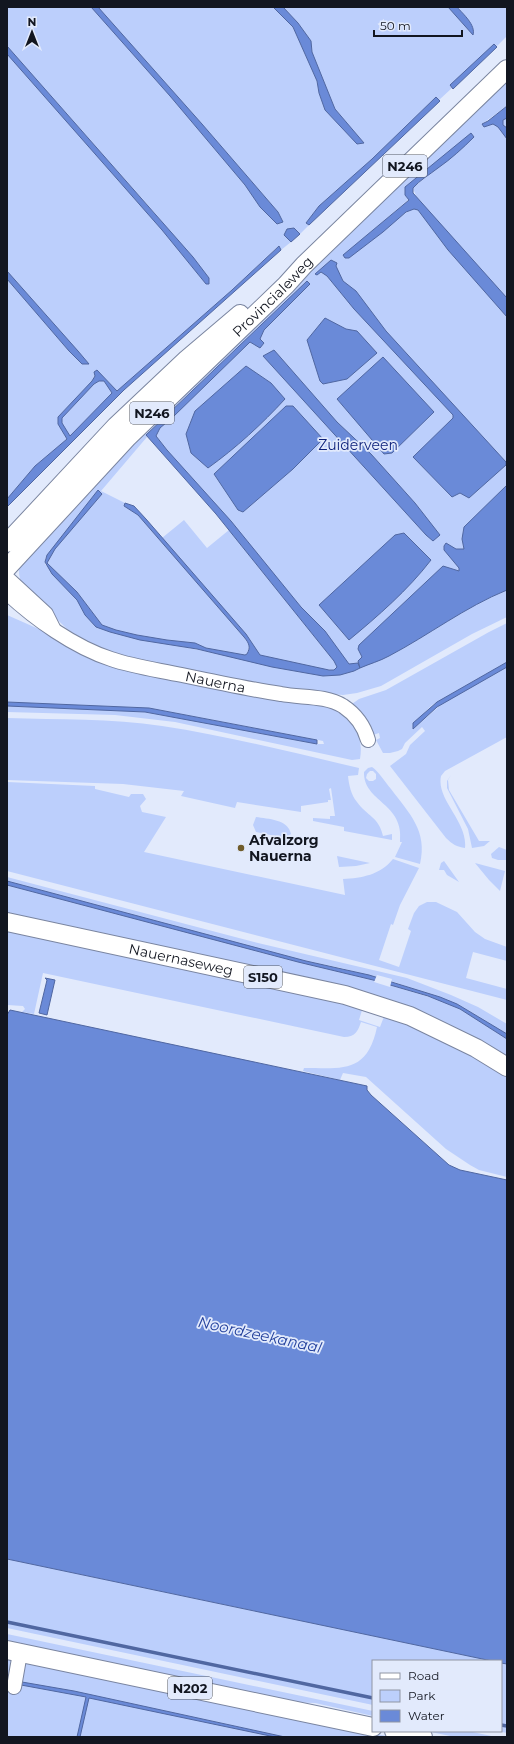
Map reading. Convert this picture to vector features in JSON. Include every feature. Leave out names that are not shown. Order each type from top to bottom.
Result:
[{"type":"main road","name":"N246","points":[[304,265],[507,69]]},
{"type":"main road","name":"Provincialeweg","points":[[7,543],[116,426],[147,396],[192,354],[304,265]]},
{"type":"main road","name":"Provincialeweg","points":[[7,568],[128,437],[286,285],[304,265]]},
{"type":"main road","name":"Nauernaseweg","points":[[7,922],[345,995],[410,1016],[476,1048],[507,1067]]},
{"type":"main road","name":"N202","points":[[13,1652],[372,1726]]},
{"type":"main road","points":[[399,1732],[423,1737]]},
{"type":"street","name":"Nauerna","points":[[7,578],[46,614],[53,628]]},
{"type":"street","name":"Nauerna","points":[[7,593],[38,620],[88,650],[124,663],[270,692],[329,701],[342,706],[354,715],[364,729],[368,740]]},
{"type":"street","points":[[13,1652],[14,1687]]},
{"type":"green space","points":[[7,7],[91,7],[170,96],[245,185],[260,207],[277,224],[283,222],[278,212],[98,7],[273,7],[293,27],[317,81],[319,93],[325,110],[358,144],[364,143],[335,109],[312,52],[311,41],[298,23],[283,7],[448,7],[473,35],[469,21],[457,7],[507,7],[507,36],[497,46],[494,44],[451,85],[452,88],[439,100],[436,97],[372,159],[319,206],[306,223],[309,225],[300,234],[294,228],[284,235],[291,242],[281,250],[279,246],[275,249],[232,290],[117,391],[97,370],[92,381],[58,417],[58,424],[67,439],[35,466],[7,499],[7,279],[69,351],[82,364],[88,363],[7,271],[7,54],[162,230],[206,284],[209,284],[209,278],[154,212],[7,46]]},
{"type":"green space","name":"Zuiderveen","points":[[507,79],[507,106],[482,124],[507,117],[507,617],[472,634],[381,686],[357,693],[343,695],[296,691],[125,657],[90,644],[67,629],[23,586],[19,576],[21,559],[89,485]],"holes":[[[428,175],[413,188],[419,204],[344,255],[409,199],[405,195],[405,187],[416,178]],[[307,281],[309,283],[160,428],[156,436],[347,672],[324,674],[173,645],[101,627],[57,575],[45,564],[45,559],[55,545],[47,564],[77,592],[102,625],[137,635],[195,643],[206,648],[245,655],[248,653],[249,644],[244,637],[138,515],[124,506],[125,503],[101,491],[147,437],[146,435],[150,430]]]},
{"type":"green space","points":[[99,381],[104,381],[113,392],[70,436],[61,423],[62,418],[94,384]]},
{"type":"green space","points":[[184,520],[207,548],[229,530],[334,661],[337,666],[334,670],[313,668],[260,655],[246,634],[162,538]]},
{"type":"green space","points":[[7,615],[50,634],[69,647],[306,703],[330,707],[345,716],[356,728],[360,742],[360,759],[352,760],[175,722],[115,715],[7,712],[7,706],[145,712],[317,744],[324,744],[323,741],[149,708],[7,702]]},
{"type":"green space","points":[[507,623],[507,662],[432,705],[425,712],[420,723],[444,702],[507,667],[507,737],[445,771],[441,776],[443,794],[462,829],[465,838],[465,848],[462,848],[450,842],[446,838],[390,766],[406,754],[410,745],[425,731],[422,727],[405,743],[402,749],[390,753],[383,753],[376,740],[380,738],[379,733],[373,735],[352,704],[359,699],[386,690]]},
{"type":"green space","points":[[7,718],[104,720],[143,723],[236,740],[359,768],[358,775],[348,776],[353,796],[361,807],[379,825],[383,836],[392,834],[392,840],[344,831],[344,827],[313,821],[313,818],[330,819],[330,816],[335,816],[331,788],[329,789],[331,800],[328,800],[328,802],[301,806],[301,812],[237,802],[235,808],[181,796],[184,791],[123,784],[7,780]]},
{"type":"green space","points":[[372,767],[380,774],[415,823],[421,842],[422,852],[420,864],[395,857],[402,842],[400,842],[400,829],[391,811],[376,797],[365,782],[364,772],[368,768]],"holes":[[[370,771],[373,771],[376,774],[376,779],[369,781],[366,778],[367,774]]]},
{"type":"green space","points":[[451,775],[448,780],[449,790],[479,841],[490,841],[484,846],[472,848],[468,829],[447,788],[447,781]]},
{"type":"green space","points":[[7,782],[95,786],[95,789],[129,797],[131,794],[143,794],[146,799],[140,806],[142,812],[166,817],[144,852],[345,895],[343,879],[370,875],[382,869],[393,859],[419,868],[400,905],[393,925],[391,924],[379,960],[399,967],[411,931],[408,929],[414,913],[419,906],[427,902],[436,902],[457,912],[475,932],[485,939],[507,947],[507,961],[473,952],[466,978],[507,989],[507,1000],[7,871]]},
{"type":"green space","points":[[256,817],[272,819],[282,823],[286,825],[291,834],[285,838],[256,832],[253,825]]},
{"type":"green space","points":[[499,847],[507,850],[507,860],[492,858],[491,854]]},
{"type":"green space","points":[[337,856],[370,863],[339,867]]},
{"type":"green space","points":[[444,861],[459,882],[447,875],[444,870],[439,870],[441,863]]},
{"type":"green space","points":[[475,863],[505,871],[500,891],[489,880]]},
{"type":"green space","points":[[7,877],[258,943],[407,978],[478,1007],[507,1024],[507,1034],[457,1004],[394,982],[341,968],[306,961],[7,881]]},
{"type":"green space","points":[[7,885],[298,962],[373,980],[436,999],[460,1009],[507,1039],[507,1058],[472,1037],[7,913]]},
{"type":"green space","points":[[7,929],[363,1007],[359,1020],[380,1027],[385,1014],[424,1029],[507,1075],[507,1177],[479,1170],[446,1149],[366,1077],[343,1073],[340,1080],[303,1071],[304,1068],[341,1067],[360,1061],[367,1053],[373,1042],[377,1027],[361,1022],[356,1033],[348,1037],[344,1037],[43,973],[34,1014],[22,1012],[25,1009],[23,1006],[7,1005]]},
{"type":"green space","points":[[7,1559],[487,1660],[372,1660],[372,1705],[7,1628]]},
{"type":"green space","points":[[7,1634],[372,1711],[372,1716],[315,1703],[289,1702],[7,1643]]},
{"type":"green space","points":[[7,1657],[24,1662],[109,1678],[391,1737],[7,1737]]},
{"type":"green space","points":[[502,1663],[507,1664],[507,1733],[502,1732]]},
{"type":"green space","points":[[431,1732],[473,1732],[496,1737],[455,1737]]},
{"type":"water","points":[[91,7],[98,7],[278,212],[283,222],[277,224],[260,207],[245,185],[170,96]]},
{"type":"water","points":[[273,7],[283,7],[298,23],[311,41],[312,52],[335,109],[364,143],[357,144],[325,110],[319,93],[317,81],[293,27]]},
{"type":"water","points":[[448,7],[457,7],[473,27],[473,35]]},
{"type":"water","points":[[494,44],[497,47],[453,89],[450,85]]},
{"type":"water","points":[[7,46],[193,257],[209,278],[209,284],[206,284],[162,230],[7,54]]},
{"type":"water","points":[[436,97],[440,101],[309,225],[306,223],[319,206],[372,159]]},
{"type":"water","points":[[507,106],[507,118],[503,120],[503,125],[507,128],[507,139],[498,127],[493,124],[484,127],[482,124]]},
{"type":"water","points":[[471,133],[474,137],[452,157],[419,182],[413,188],[413,193],[507,298],[507,317],[448,250],[418,210],[414,209],[406,212],[349,258],[345,258],[343,255],[409,200],[405,195],[405,187]]},
{"type":"water","points":[[294,228],[300,234],[291,242],[284,235],[287,229]]},
{"type":"water","points":[[279,246],[281,250],[124,390],[7,507],[7,499],[35,466],[67,439],[58,424],[58,417],[92,381],[95,376],[94,372],[97,370],[117,391],[232,290]],"holes":[[[99,381],[104,381],[112,393],[70,436],[62,423],[62,418],[94,384]]]},
{"type":"water","points":[[331,260],[337,263],[336,266],[343,281],[356,291],[386,331],[506,462],[506,465],[469,498],[460,493],[452,497],[413,457],[453,418],[453,415],[354,309],[327,276],[321,272],[317,275],[315,274]]},
{"type":"water","points":[[7,271],[89,364],[82,364],[69,351],[7,279]]},
{"type":"water","points":[[307,281],[310,284],[264,330],[260,339],[264,343],[260,348],[250,342],[160,428],[156,436],[231,521],[301,607],[325,631],[349,664],[358,663],[360,668],[340,675],[323,676],[272,667],[197,649],[140,640],[96,627],[85,615],[77,600],[52,574],[45,562],[47,555],[98,490],[102,494],[55,549],[47,563],[77,592],[102,625],[137,635],[195,643],[206,648],[245,655],[249,649],[248,643],[244,637],[138,515],[124,506],[125,503],[134,506],[146,519],[246,634],[260,655],[329,670],[334,670],[337,667],[334,661],[216,514],[146,435]]},
{"type":"water","points":[[325,318],[346,329],[357,331],[377,353],[347,379],[323,384],[320,381],[307,340]]},
{"type":"water","points":[[274,350],[337,422],[371,454],[415,503],[440,535],[433,541],[426,535],[263,356]]},
{"type":"water","points":[[383,357],[434,412],[392,453],[384,454],[337,399]]},
{"type":"water","points":[[246,366],[271,383],[285,399],[267,418],[229,452],[208,468],[191,453],[186,434],[195,411]]},
{"type":"water","points":[[286,406],[293,406],[323,439],[293,469],[243,512],[238,510],[214,474]]},
{"type":"water","points":[[507,485],[507,590],[476,605],[389,656],[360,668],[358,661],[362,657],[358,649],[359,645],[443,566],[459,571],[459,568],[444,550],[444,546],[446,543],[456,549],[464,549],[462,539],[464,527]]},
{"type":"water","points":[[404,533],[431,560],[403,592],[349,640],[319,605],[395,535]]},
{"type":"water","points":[[507,662],[507,667],[437,707],[413,729],[413,723],[437,702]]},
{"type":"water","points":[[7,702],[149,708],[317,740],[317,744],[145,712],[7,706]]},
{"type":"water","points":[[7,881],[306,961],[369,975],[440,997],[457,1004],[507,1034],[507,1039],[460,1009],[428,996],[373,980],[298,962],[7,885]]},
{"type":"water","points":[[45,978],[55,980],[47,1015],[39,1013],[47,980]]},
{"type":"water","name":"Noordzeekanaal","points":[[10,1010],[367,1086],[367,1090],[371,1095],[449,1165],[460,1170],[507,1180],[507,1664],[502,1663],[502,1660],[487,1660],[7,1559],[7,1015]]},
{"type":"water","points":[[22,1682],[74,1691],[285,1737],[275,1737],[89,1698],[80,1737],[77,1737],[86,1697],[21,1685]]},
{"type":"pier","points":[[377,975],[392,979],[390,987],[374,982]]},
{"type":"waterway","points":[[7,1622],[372,1698]]},
{"type":"waterway","points":[[502,1725],[507,1726]]},
{"type":"place","name":"Afvalzorg Nauerna","points":[[241,848]]}]
